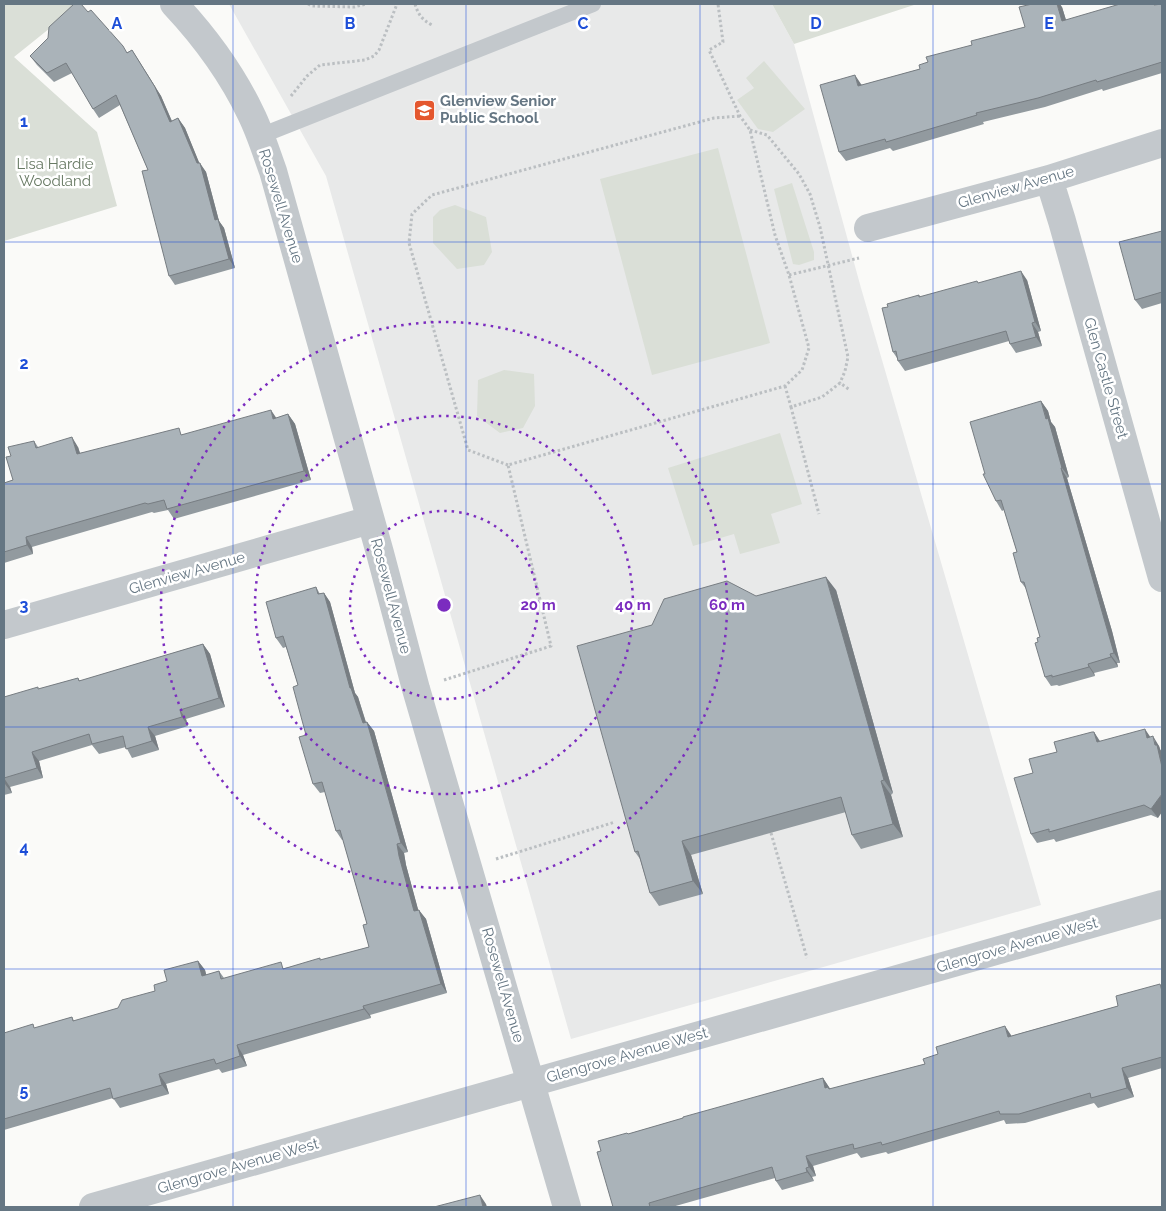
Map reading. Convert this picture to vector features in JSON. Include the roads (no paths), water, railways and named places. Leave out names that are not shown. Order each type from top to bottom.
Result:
[{"type":"street","name":"Rosewell Avenue","points":[[174,4],[191,22],[227,73],[251,114],[273,171],[416,689],[567,1207]]},
{"type":"street","name":"Glenview Avenue","points":[[868,228],[1049,179],[1162,142]]},
{"type":"street","name":"Glen Castle Street","points":[[1049,179],[1162,578]]},
{"type":"street","name":"Glenview Avenue","points":[[4,625],[370,520]]},
{"type":"street","name":"Glengrove Avenue West","points":[[93,1207],[1162,904]]},
{"type":"lane","points":[[260,136],[593,4]]},
{"type":"place","name":"Glenview Senior Public School","points":[[424,110]]},
{"type":"park label","name":"Lisa Hardie Woodland","points":[[55,172]]}]
